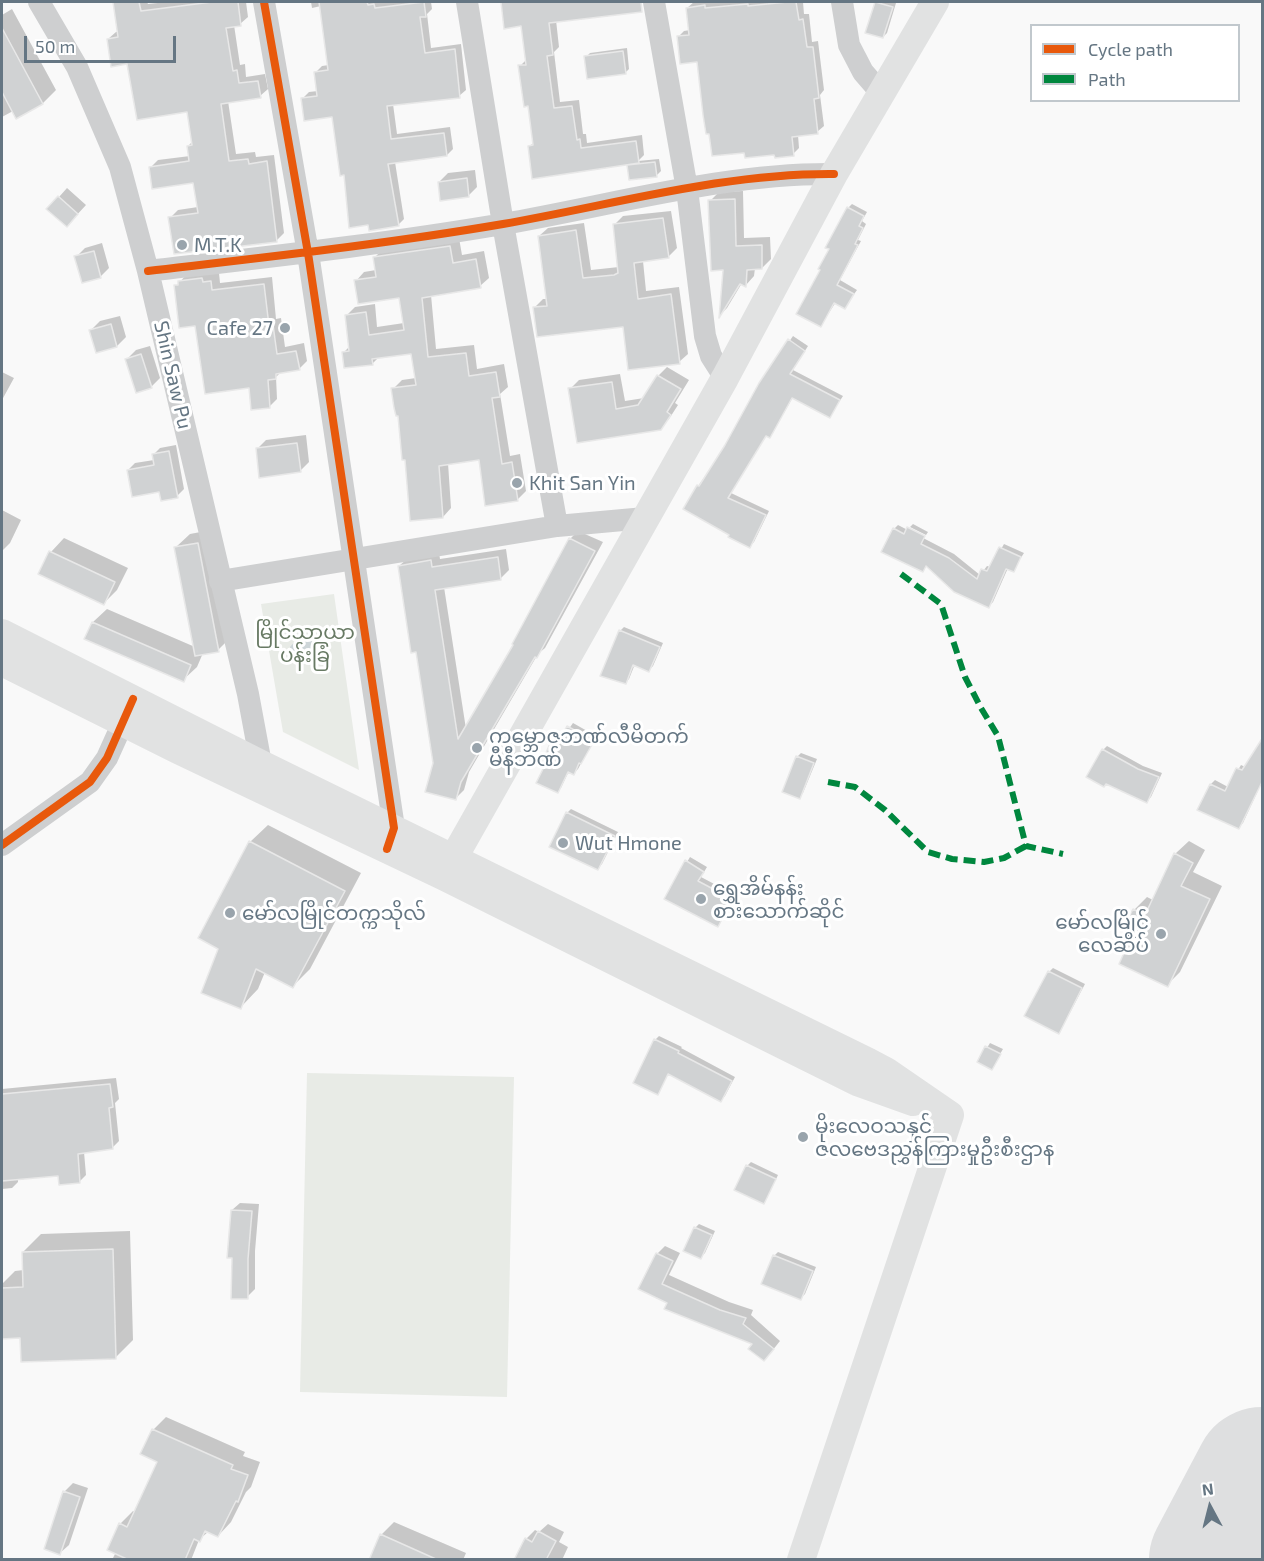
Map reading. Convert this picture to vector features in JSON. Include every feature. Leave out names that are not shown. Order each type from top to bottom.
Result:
[{"type":"main road","points":[[448,867],[725,378],[834,174],[935,2]]},
{"type":"main road","points":[[2,633],[128,711],[178,750],[391,838]]},
{"type":"main road","points":[[2,662],[261,764],[391,838],[857,1082],[950,1115],[801,1560]]},
{"type":"street","name":"Shin Saw Pu","points":[[39,2],[77,67],[120,167],[148,271],[248,694],[261,764]]},
{"type":"street","points":[[57,33],[59,2]]},
{"type":"street","points":[[264,2],[308,253],[354,560],[391,838]]},
{"type":"street","points":[[467,2],[503,224],[557,526]]},
{"type":"street","points":[[654,2],[687,189],[705,336],[711,356],[725,378]]},
{"type":"street","points":[[842,2],[849,45],[863,72],[882,94]]},
{"type":"street","points":[[148,271],[308,253],[503,224],[687,189],[797,174],[834,174]]},
{"type":"street","points":[[220,581],[557,526],[645,518]]},
{"type":"street","points":[[2,845],[90,782],[108,758],[128,711]]},
{"type":"green space","name":"မြိုင်သာယာ ပန်းခြံ","points":[[334,594],[359,770],[283,732],[261,604]]},
{"type":"green space","points":[[307,1073],[514,1077],[507,1397],[300,1392]]},
{"type":"shaded area","points":[[320,636],[318,642],[322,652],[313,649],[299,655],[291,650],[290,647],[298,640],[304,638],[314,641]]},
{"type":"building","points":[[113,2],[139,2],[141,11],[212,2],[238,2],[241,26],[226,28],[233,71],[237,70],[239,83],[258,81],[261,98],[221,104],[229,161],[248,159],[249,164],[267,161],[277,242],[174,254],[168,217],[198,213],[193,183],[152,189],[149,167],[189,161],[187,146],[192,145],[187,112],[137,120],[127,64],[111,67],[107,39],[118,37]]},
{"type":"building","points":[[319,2],[367,2],[368,5],[374,4],[375,8],[424,2],[426,17],[420,17],[425,53],[455,49],[460,98],[387,106],[391,139],[444,133],[447,156],[388,164],[399,226],[369,231],[368,225],[349,228],[344,175],[340,176],[332,117],[304,121],[301,98],[317,96],[314,72],[328,70]]},
{"type":"building","points":[[501,2],[641,2],[642,12],[549,23],[553,55],[547,56],[554,108],[572,106],[577,140],[580,139],[581,148],[636,141],[639,163],[532,179],[528,146],[533,145],[528,106],[524,107],[518,65],[526,65],[521,26],[504,29]]},
{"type":"building","points":[[796,2],[799,20],[803,19],[807,47],[813,47],[819,98],[814,99],[818,134],[792,137],[794,156],[775,158],[774,155],[745,158],[744,153],[712,156],[709,134],[706,134],[697,62],[680,64],[677,36],[689,35],[686,8],[705,5],[705,8]]},
{"type":"building","points":[[875,2],[893,7],[883,38],[865,33]]},
{"type":"building","points":[[2,28],[43,104],[16,119],[2,92]]},
{"type":"building","points":[[623,51],[626,74],[587,79],[584,56]]},
{"type":"building","points":[[655,162],[657,177],[629,180],[627,165]]},
{"type":"building","points":[[467,178],[469,197],[440,201],[438,182]]},
{"type":"building","points":[[58,196],[78,214],[67,227],[46,209]]},
{"type":"building","points":[[735,199],[736,246],[762,245],[762,269],[747,270],[746,287],[740,284],[719,318],[723,270],[711,271],[708,200]]},
{"type":"building","points":[[847,207],[864,216],[859,226],[863,228],[855,244],[858,245],[837,285],[854,294],[845,309],[834,303],[821,327],[796,314],[820,270],[818,269],[829,249],[825,248]]},
{"type":"building","points":[[663,218],[669,258],[634,263],[638,299],[671,294],[680,364],[628,370],[623,327],[537,337],[533,307],[547,306],[538,236],[576,230],[583,278],[614,275],[618,273],[613,224]]},
{"type":"building","points":[[450,246],[453,263],[476,259],[481,288],[422,298],[428,357],[466,353],[469,376],[496,372],[500,397],[492,398],[502,464],[512,462],[518,501],[485,506],[479,460],[439,466],[443,518],[410,521],[405,460],[402,460],[398,416],[394,408],[391,388],[416,385],[411,354],[372,359],[373,365],[344,368],[342,352],[349,351],[345,315],[366,312],[369,335],[404,330],[399,298],[358,304],[354,280],[376,277],[373,257]]},
{"type":"building","points":[[94,251],[101,278],[82,283],[74,256]]},
{"type":"building","points":[[202,278],[203,282],[211,281],[212,290],[264,284],[269,326],[273,325],[277,354],[296,351],[300,370],[276,374],[276,379],[268,380],[270,408],[251,410],[249,388],[205,394],[195,326],[179,328],[174,285],[178,285],[178,281]]},
{"type":"building","points":[[111,324],[117,347],[96,353],[89,330]]},
{"type":"building","points":[[788,339],[805,351],[790,374],[840,400],[830,418],[792,398],[770,438],[766,436],[728,498],[766,515],[750,548],[683,509],[725,445],[759,383]]},
{"type":"building","points":[[141,354],[152,388],[136,393],[125,359]]},
{"type":"building","points":[[657,375],[681,389],[667,412],[671,415],[661,430],[577,443],[568,388],[612,382],[616,409],[638,405]]},
{"type":"building","points":[[297,443],[301,472],[259,478],[256,448]]},
{"type":"building","points":[[169,451],[178,498],[161,501],[159,492],[132,497],[127,470],[154,465],[152,454]]},
{"type":"building","points":[[907,527],[925,536],[921,544],[949,558],[977,579],[981,569],[987,571],[999,547],[1021,557],[1014,572],[1006,569],[989,608],[954,592],[926,566],[923,572],[881,552],[893,528],[904,534]]},
{"type":"building","points":[[569,538],[595,551],[537,658],[535,657],[461,782],[456,800],[425,792],[433,763],[416,652],[411,653],[398,566],[431,560],[432,567],[498,557],[501,580],[435,590],[458,739],[513,645]]},
{"type":"building","points":[[198,543],[219,652],[195,656],[174,547]]},
{"type":"building","points":[[49,551],[115,582],[104,605],[38,574]]},
{"type":"building","points":[[92,622],[191,665],[184,682],[84,639]]},
{"type":"building","points":[[619,630],[660,647],[649,672],[633,665],[626,684],[600,676]]},
{"type":"building","points":[[567,726],[594,741],[574,775],[568,772],[558,793],[536,783],[546,763],[542,762],[551,741],[558,743]]},
{"type":"building","points":[[1263,737],[1263,780],[1239,829],[1197,810],[1210,784],[1225,791],[1236,768],[1242,770]]},
{"type":"building","points":[[1102,749],[1138,769],[1159,777],[1147,803],[1106,784],[1104,787],[1086,777]]},
{"type":"building","points":[[796,756],[814,763],[800,799],[782,792]]},
{"type":"building","points":[[566,812],[615,836],[598,870],[549,847]]},
{"type":"building","points":[[249,841],[345,891],[293,988],[256,969],[241,1009],[201,993],[218,949],[198,938]]},
{"type":"building","name":"မော်လမြိုင် လေဆိပ်","points":[[1174,853],[1193,863],[1181,886],[1210,899],[1168,987],[1119,964],[1132,935],[1122,931],[1133,909],[1145,915]]},
{"type":"building","points":[[685,860],[704,872],[698,881],[732,899],[718,927],[664,899]]},
{"type":"building","points":[[1048,971],[1082,988],[1059,1034],[1024,1016]]},
{"type":"building","points":[[654,1039],[732,1081],[721,1102],[668,1074],[658,1095],[633,1083]]},
{"type":"building","points":[[985,1046],[1001,1054],[992,1070],[977,1062]]},
{"type":"building","points":[[110,1084],[113,1107],[109,1108],[113,1149],[78,1154],[80,1183],[59,1185],[58,1176],[2,1181],[2,1094]]},
{"type":"building","points":[[746,1165],[776,1179],[764,1204],[734,1190]]},
{"type":"building","points":[[231,1210],[252,1211],[248,1259],[248,1299],[231,1299],[232,1258],[227,1258]]},
{"type":"building","points":[[694,1227],[712,1235],[701,1259],[683,1251]]},
{"type":"building","points":[[113,1249],[116,1359],[21,1362],[20,1338],[2,1339],[2,1288],[23,1287],[22,1252]]},
{"type":"building","points":[[656,1253],[673,1261],[662,1284],[720,1310],[746,1318],[743,1324],[774,1349],[764,1361],[748,1349],[752,1344],[664,1309],[667,1303],[638,1289]]},
{"type":"building","points":[[773,1255],[813,1271],[801,1300],[761,1284]]},
{"type":"building","points":[[152,1429],[233,1465],[231,1469],[248,1475],[238,1502],[236,1501],[218,1537],[205,1531],[200,1542],[194,1539],[185,1560],[129,1560],[107,1550],[119,1523],[127,1527],[157,1462],[140,1454]]},
{"type":"building","points":[[63,1491],[80,1497],[60,1555],[44,1549]]},
{"type":"building","points":[[538,1531],[556,1541],[546,1560],[514,1560],[525,1538],[532,1542]]},
{"type":"building","points":[[380,1534],[438,1560],[369,1560]]},
{"type":"runway","points":[[1217,1560],[1262,1475]]},
{"type":"marked path","points":[[901,574],[941,604],[965,677],[998,736],[1026,846],[1063,854]]},
{"type":"marked path","points":[[828,782],[855,787],[885,810],[928,852],[952,859],[984,862],[1004,858],[1026,846]]},
{"type":"cycle path","points":[[264,2],[308,253],[394,828],[387,849]]},
{"type":"cycle path","points":[[148,271],[415,238],[503,224],[709,184],[792,175],[834,174]]},
{"type":"cycle path","points":[[2,845],[90,782],[107,758],[133,699]]},
{"type":"place","name":"M.T.K","points":[[182,245]]},
{"type":"place","name":"Cafe 27","points":[[285,328]]},
{"type":"place","name":"Khit San Yin","points":[[517,483]]},
{"type":"place","name":"ကမ္ဘောဇဘဏ်လီမိတက် မီနီဘဏ်","points":[[477,748]]},
{"type":"place","name":"Wut Hmone","points":[[563,843]]},
{"type":"place","name":"ရွှေအိမ်နန်း စားသောက်ဆိုင်","points":[[701,899]]},
{"type":"place","name":"မော်လမြိုင်တက္ကသိုလ်","points":[[230,913]]},
{"type":"place","name":"မော်လမြိုင် လေဆိပ်","points":[[1161,934]]},
{"type":"place","name":"မိုးလေဝသနှင့် ဇလဗေဒညွှန်ကြားမှုဦးစီးဌာန","points":[[803,1137]]}]
